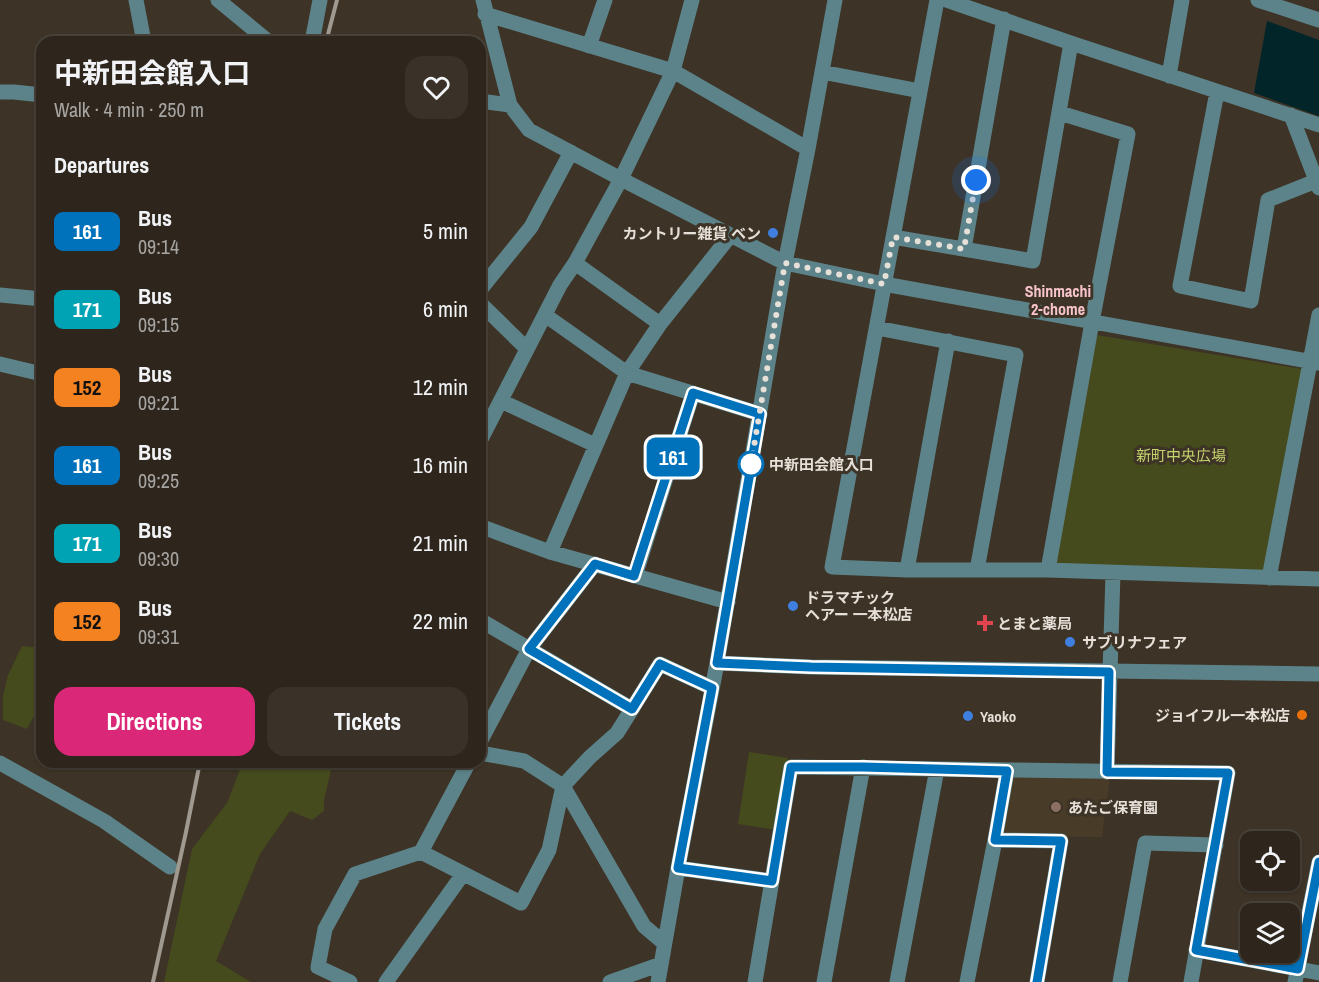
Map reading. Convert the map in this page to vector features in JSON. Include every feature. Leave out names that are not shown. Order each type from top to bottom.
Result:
[{"type":"street","points":[[136,0],[143,36]]},
{"type":"street","points":[[218,0],[262,36]]},
{"type":"street","points":[[313,36],[320,0]]},
{"type":"street","points":[[589,46],[605,0]]},
{"type":"street","points":[[486,430],[560,285],[575,263],[621,179],[673,70],[692,0]]},
{"type":"street","points":[[658,982],[728,602],[785,263],[835,0]]},
{"type":"street","points":[[937,0],[832,567],[907,570],[1048,570],[1319,579]]},
{"type":"street","points":[[946,0],[1319,125]]},
{"type":"street","points":[[1169,76],[1182,0]]},
{"type":"street","points":[[1258,0],[1319,20]]},
{"type":"street","points":[[484,7],[589,46],[673,70],[808,149]]},
{"type":"street","points":[[484,7],[510,105],[530,130],[785,263],[884,284],[1314,362]]},
{"type":"street","points":[[964,249],[1004,19]]},
{"type":"street","points":[[893,237],[1033,261],[1071,43]]},
{"type":"street","points":[[822,72],[920,91]]},
{"type":"street","points":[[0,92],[36,94]]},
{"type":"street","points":[[1217,92],[1180,286],[1251,301],[1268,200],[1318,185],[1291,115]]},
{"type":"street","points":[[486,102],[510,105]]},
{"type":"street","points":[[1048,570],[1128,134],[1060,113]]},
{"type":"street","points":[[486,283],[531,227],[571,152]]},
{"type":"street","points":[[550,552],[627,373],[660,324],[730,236]]},
{"type":"street","points":[[575,263],[660,324]]},
{"type":"street","points":[[0,295],[36,298]]},
{"type":"street","points":[[486,309],[527,349]]},
{"type":"street","points":[[545,315],[627,373],[760,414]]},
{"type":"street","points":[[1269,578],[1314,362],[1319,315]]},
{"type":"street","points":[[877,328],[1016,355],[977,570]]},
{"type":"street","points":[[907,570],[948,341]]},
{"type":"street","points":[[0,364],[36,373]]},
{"type":"street","points":[[634,576],[693,393]]},
{"type":"street","points":[[501,401],[596,445]]},
{"type":"street","points":[[486,528],[550,552],[728,602]]},
{"type":"street","points":[[486,731],[529,649],[595,564]]},
{"type":"street","points":[[1107,772],[1113,573]]},
{"type":"street","points":[[486,624],[632,709]]},
{"type":"street","points":[[717,663],[823,668],[1319,674]]},
{"type":"street","points":[[421,852],[521,903],[549,850],[563,786],[617,733],[660,664],[712,688]]},
{"type":"street","points":[[486,754],[524,761],[563,786],[644,926],[664,943]]},
{"type":"street","points":[[0,763],[104,821],[170,867]]},
{"type":"street","points":[[755,982],[791,767],[1228,773],[1191,982]]},
{"type":"street","points":[[824,982],[863,767]]},
{"type":"street","points":[[350,982],[318,967],[325,929],[355,874],[421,852],[466,768]]},
{"type":"street","points":[[897,982],[938,769]]},
{"type":"street","points":[[967,982],[1007,771]]},
{"type":"street","points":[[995,840],[1061,841],[1037,982]]},
{"type":"street","points":[[1120,982],[1145,843],[1216,845]]},
{"type":"street","points":[[1296,975],[1319,862]]},
{"type":"street","points":[[678,868],[772,881]]},
{"type":"street","points":[[386,982],[463,874]]},
{"type":"street","points":[[1196,950],[1296,975],[1319,973]]},
{"type":"street","points":[[610,982],[661,964]]},
{"type":"shaded area","name":"あたご保育園","points":[[1012,776],[1110,779],[1102,837],[1001,836]]},
{"type":"green space","name":"新町中央広場","points":[[1097,335],[1302,369],[1265,571],[1055,565]]},
{"type":"green space","points":[[22,646],[36,647],[36,717],[34,716],[27,729],[3,720],[3,696],[8,675]]},
{"type":"green space","points":[[749,752],[788,758],[776,830],[738,824]]},
{"type":"green space","points":[[241,768],[332,768],[324,800],[324,811],[312,820],[290,811],[260,854],[216,961],[251,982],[164,982],[192,849],[227,803]]},
{"type":"water","points":[[1267,21],[1319,40],[1319,116],[1254,93]]},
{"type":"railway","points":[[328,36],[337,0]]},
{"type":"railway","points":[[153,982],[199,768]]},
{"type":"bus line","name":"161","points":[[1037,982],[1061,841],[995,840],[1007,771],[791,767],[772,881],[678,868],[712,688],[660,664],[632,709],[529,649],[595,564],[634,576],[693,393],[760,414],[717,663],[811,667],[1109,672],[1107,772],[1228,773],[1196,950],[1298,969],[1319,862]]},
{"type":"place","name":"カントリー雑貨 ベン","points":[[773,233]]},
{"type":"place","name":"中新田会館入口","points":[[751,464]]},
{"type":"place","name":"ドラマチック ヘアー 一本松店","points":[[793,606]]},
{"type":"place","name":"とまと薬局","points":[[985,623]]},
{"type":"place","name":"サブリナフェア","points":[[1070,642]]},
{"type":"place","name":"ジョイフル一本松店","points":[[1302,715]]},
{"type":"place","name":"Yaoko","points":[[968,716]]},
{"type":"place","name":"あたご保育園","points":[[1056,807]]},
{"type":"district","name":"Shinmachi 2-chome","points":[[1058,300]]},
{"type":"route","points":[[751,464],[785,263],[884,284],[893,237],[964,249],[976,180]]}]
